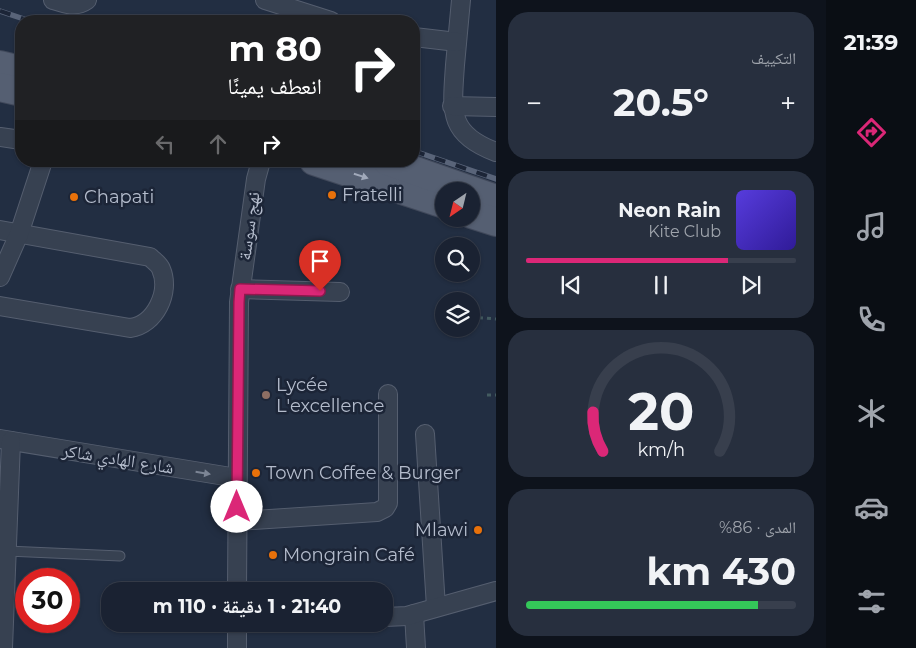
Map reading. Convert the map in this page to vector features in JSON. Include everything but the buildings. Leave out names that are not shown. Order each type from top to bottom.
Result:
[{"type":"main road","points":[[0,65],[15,69]]},
{"type":"main road","points":[[0,87],[15,91]]},
{"type":"main road","points":[[332,167],[435,201]]},
{"type":"main road","points":[[404,167],[496,199]]},
{"type":"main road","points":[[480,217],[496,222]]},
{"type":"street","points":[[53,0],[70,5],[80,5],[87,0]]},
{"type":"street","points":[[265,0],[311,15]]},
{"type":"street","points":[[461,0],[452,106],[458,124],[466,135],[474,142],[496,152]]},
{"type":"street","points":[[420,38],[457,42]]},
{"type":"street","points":[[452,106],[496,107]]},
{"type":"street","points":[[0,137],[15,139]]},
{"type":"street","points":[[0,277],[19,234],[41,167]]},
{"type":"street","name":"نهج سوسة","points":[[237,582],[239,302],[256,179],[259,167]]},
{"type":"street","points":[[0,230],[150,258],[161,268],[163,276],[161,299],[151,319],[138,327],[130,328],[0,306]]},
{"type":"street","points":[[240,289],[340,292]]},
{"type":"street","points":[[237,521],[381,511],[388,503],[388,394]]},
{"type":"street","points":[[425,434],[436,607]]},
{"type":"street","points":[[3,648],[7,551],[6,440]]},
{"type":"street","name":"شارع الهادي شاكر","points":[[6,440],[237,478]]},
{"type":"street","points":[[393,616],[414,614],[496,591]]},
{"type":"street","points":[[414,614],[416,648]]},
{"type":"street","points":[[237,648],[238,632]]},
{"type":"lane","points":[[7,551],[120,556]]},
{"type":"path","points":[[480,318],[496,319]]},
{"type":"path","points":[[488,395],[496,395]]},
{"type":"railway","points":[[0,11],[15,16]]},
{"type":"railway","points":[[420,153],[496,179]]},
{"type":"place","name":"Fratelli","points":[[332,195]]},
{"type":"place","name":"Chapati","points":[[74,197]]},
{"type":"place","name":"Lycée L'excellence","points":[[266,395]]},
{"type":"place","name":"Town Coffee & Burger","points":[[256,473]]},
{"type":"place","name":"Mlawi","points":[[478,530]]},
{"type":"place","name":"Mongrain Café","points":[[273,555]]},
{"type":"route","points":[[237,507],[240,289],[320,291]]}]
